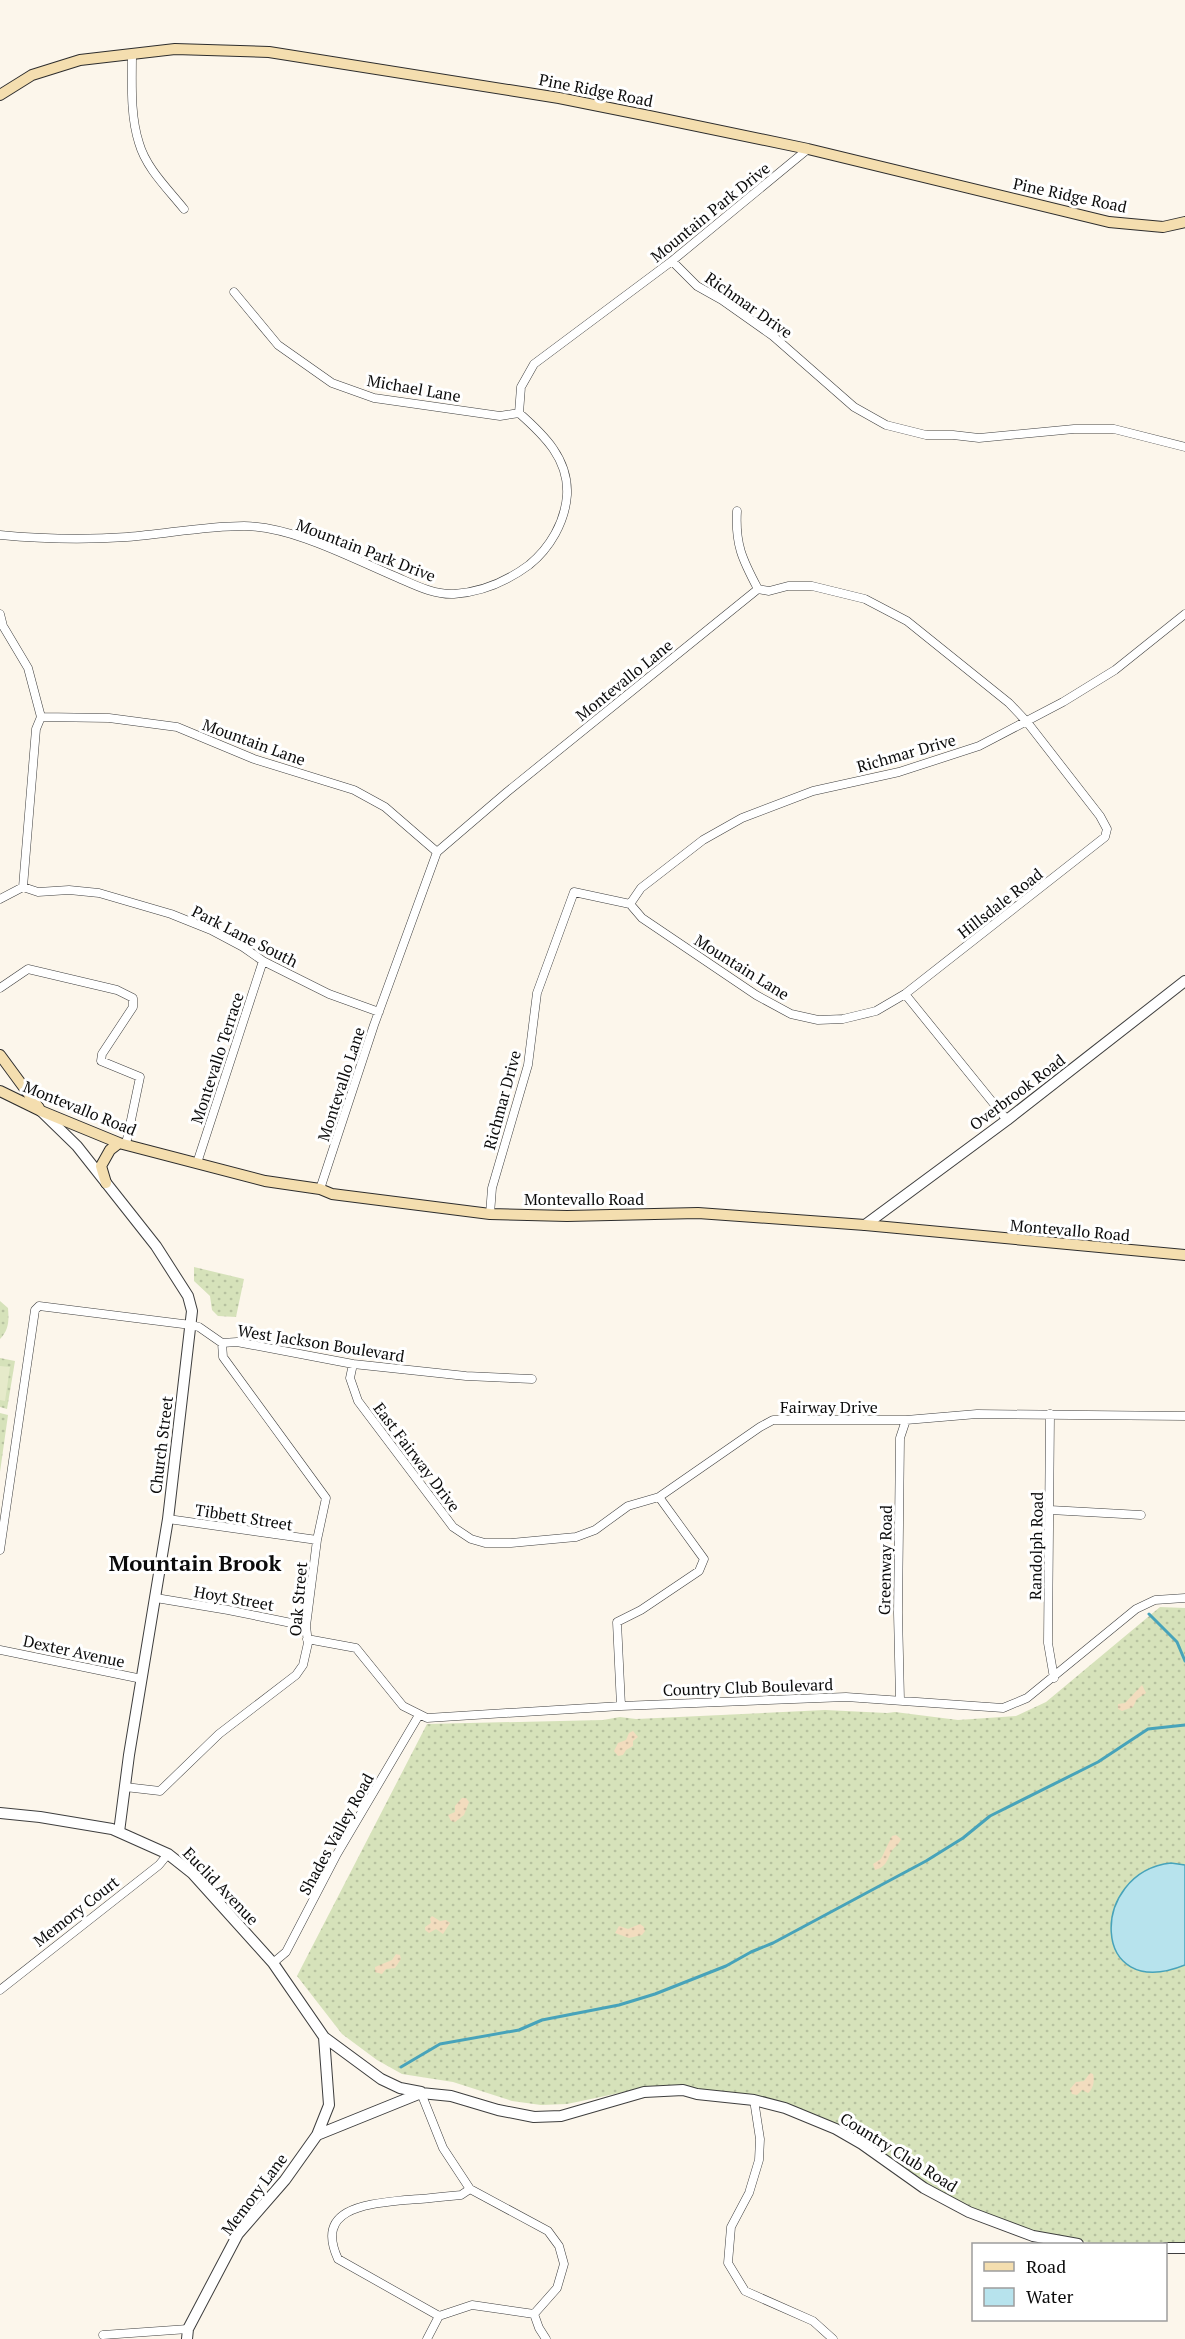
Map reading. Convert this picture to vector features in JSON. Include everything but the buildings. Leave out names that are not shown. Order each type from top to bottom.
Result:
[{"type":"main road","name":"Pine Ridge Road","points":[[0,95],[32,75],[80,60],[176,49],[269,51],[560,98],[808,149],[1109,222],[1163,227],[1185,222]]},
{"type":"main road","points":[[0,1055],[41,1111]]},
{"type":"main road","name":"Montevallo Road","points":[[0,1091],[41,1111],[123,1143],[266,1181],[320,1189],[332,1194],[490,1214],[567,1216],[698,1213],[865,1225],[1185,1255]]},
{"type":"main road","points":[[106,1183],[101,1166],[110,1150],[123,1143]]},
{"type":"street","points":[[132,54],[132,105],[139,144],[154,172],[184,209]]},
{"type":"street","name":"Mountain Park Drive","points":[[0,535],[32,538],[124,537],[244,526],[274,530],[317,544],[431,591],[453,594],[490,588],[514,576],[533,561],[552,541],[566,509],[568,483],[564,469],[547,439],[519,413],[521,387],[534,364],[672,261],[808,149]]},
{"type":"street","name":"Richmar Drive","points":[[672,261],[697,286],[722,300],[773,336],[854,407],[886,425],[926,435],[979,438],[1074,429],[1114,429],[1185,447]]},
{"type":"street","name":"Michael Lane","points":[[234,292],[278,345],[332,383],[374,398],[500,416],[519,413]]},
{"type":"street","points":[[737,511],[736,534],[741,557],[758,589],[769,591],[788,586],[812,586],[865,599],[907,621],[1009,703],[1027,722]]},
{"type":"street","name":"Montevallo Lane","points":[[320,1189],[379,1012],[437,852],[507,792],[758,589]]},
{"type":"street","points":[[0,614],[3,626],[28,668],[41,717],[36,729],[23,887],[0,899]]},
{"type":"street","name":"Richmar Drive","points":[[490,1214],[492,1188],[528,1065],[537,993],[574,892],[630,904],[641,888],[694,847],[742,818],[813,791],[899,772],[979,746],[1027,722],[1115,670],[1185,614]]},
{"type":"street","name":"Mountain Lane","points":[[41,717],[109,718],[177,727],[254,759],[354,790],[385,807],[437,852]]},
{"type":"street","name":"Hillsdale Road","points":[[905,994],[1105,837],[1107,829],[1100,816],[1027,722]]},
{"type":"street","name":"Park Lane South","points":[[23,887],[38,892],[69,890],[99,893],[171,914],[211,930],[243,947],[262,961],[329,994],[379,1012]]},
{"type":"street","name":"Mountain Lane","points":[[630,904],[642,918],[756,995],[791,1014],[818,1020],[843,1019],[876,1011],[905,994]]},
{"type":"street","name":"Montevallo Terrace","points":[[197,1164],[262,961]]},
{"type":"street","points":[[0,988],[28,969],[117,990],[133,998],[133,1007],[102,1054],[101,1061],[140,1077],[123,1143]]},
{"type":"street","name":"Overbrook Road","points":[[865,1225],[1007,1120],[1185,981]]},
{"type":"street","points":[[905,994],[1007,1120]]},
{"type":"street","name":"Church Street","points":[[41,1111],[77,1146],[156,1246],[188,1296],[192,1311],[168,1519],[119,1832]]},
{"type":"street","name":"West Jackson Boulevard","points":[[0,1550],[35,1310],[39,1306],[191,1325],[199,1327],[222,1343],[237,1342],[353,1364],[466,1376],[532,1378]]},
{"type":"street","name":"Oak Street","points":[[125,1787],[160,1791],[219,1734],[296,1675],[303,1665],[317,1540],[326,1498],[223,1357],[222,1343]]},
{"type":"street","name":"East Fairway Drive","points":[[353,1364],[350,1378],[358,1401],[453,1527],[471,1539],[485,1543],[512,1543],[576,1538],[595,1530],[628,1506],[659,1497]]},
{"type":"street","name":"Fairway Drive","points":[[659,1497],[773,1420],[906,1420],[977,1414],[1185,1416]]},
{"type":"street","name":"Randolph Road","points":[[1050,1414],[1048,1643],[1054,1678]]},
{"type":"street","name":"Greenway Road","points":[[900,1700],[897,1613],[900,1438],[906,1420]]},
{"type":"street","points":[[621,1706],[617,1622],[641,1610],[699,1571],[704,1559],[659,1497]]},
{"type":"street","points":[[1050,1510],[1141,1515]]},
{"type":"street","name":"Tibbett Street","points":[[168,1519],[317,1540]]},
{"type":"street","name":"Hoyt Street","points":[[156,1598],[306,1626]]},
{"type":"street","name":"Country Club Boulevard","points":[[419,1715],[427,1718],[621,1706],[846,1697],[1003,1708],[1027,1698],[1054,1678],[1136,1609],[1155,1600],[1185,1598]]},
{"type":"street","points":[[307,1639],[356,1648],[403,1706],[419,1715]]},
{"type":"street","name":"Dexter Avenue","points":[[0,1650],[142,1678]]},
{"type":"street","name":"Shades Valley Road","points":[[273,1963],[286,1952],[338,1854],[419,1715]]},
{"type":"street","name":"Euclid Avenue","points":[[0,1813],[92,1825],[119,1832],[168,1854],[192,1873],[273,1963]]},
{"type":"street","name":"Memory Court","points":[[0,1990],[159,1865],[168,1854]]},
{"type":"street","name":"Country Club Road","points":[[273,1963],[324,2037],[352,2060],[400,2088],[451,2096],[498,2110],[534,2117],[561,2116],[644,2092],[683,2090],[697,2094],[754,2100],[785,2108],[836,2129],[862,2144],[924,2188],[969,2212],[1033,2236],[1072,2243]]},
{"type":"street","points":[[317,2135],[329,2105],[324,2037]]},
{"type":"street","points":[[317,2135],[421,2092],[443,2148],[470,2188],[548,2231],[560,2246],[564,2264],[557,2288],[534,2314]]},
{"type":"street","points":[[754,2100],[759,2160],[749,2193],[731,2227],[728,2263],[745,2291],[813,2321],[833,2339]]},
{"type":"street","name":"Memory Lane","points":[[188,2334],[238,2234],[285,2180],[317,2135]]},
{"type":"street","points":[[439,2316],[338,2259],[331,2244],[335,2225],[339,2217],[355,2207],[461,2195],[470,2188]]},
{"type":"street","points":[[1167,2248],[1185,2248]]},
{"type":"street","points":[[428,2339],[439,2316],[472,2305],[534,2314]]},
{"type":"street","points":[[534,2314],[538,2328],[546,2339]]},
{"type":"street","points":[[103,2335],[188,2334]]},
{"type":"green space","points":[[194,1267],[244,1279],[236,1317],[218,1316],[212,1310],[210,1296],[194,1281]]},
{"type":"green space","points":[[0,1301],[8,1308],[8,1325],[0,1339]]},
{"type":"green space","points":[[0,1358],[15,1361],[7,1409],[0,1407]]},
{"type":"green space","points":[[0,1366],[10,1367],[5,1401],[0,1400]]},
{"type":"green space","points":[[0,1413],[8,1415],[0,1472]]},
{"type":"green space","points":[[1160,1607],[1185,1608],[1185,2243],[1093,2243],[1034,2232],[971,2209],[786,2104],[643,2088],[567,2104],[541,2105],[512,2101],[453,2082],[402,2074],[377,2060],[342,2034],[297,1976],[427,1724],[603,1720],[620,1717],[636,1719],[825,1710],[895,1712],[958,1720],[1016,1716],[1046,1702]]},
{"type":"sand","points":[[1142,1685],[1146,1693],[1137,1699],[1133,1707],[1122,1711],[1118,1709],[1118,1704],[1125,1703]]},
{"type":"sand","points":[[633,1731],[638,1737],[633,1741],[633,1746],[623,1755],[618,1756],[614,1751],[618,1743],[626,1740],[629,1733]]},
{"type":"sand","points":[[462,1798],[466,1798],[469,1802],[464,1815],[455,1822],[451,1821],[448,1815],[455,1812],[455,1806]]},
{"type":"sand","points":[[896,1835],[901,1839],[900,1841],[884,1865],[875,1870],[873,1864],[881,1859],[892,1836]]},
{"type":"sand","points":[[432,1916],[450,1923],[443,1934],[436,1929],[429,1933],[425,1930],[425,1927],[431,1923]]},
{"type":"sand","points":[[640,1924],[645,1931],[642,1935],[629,1938],[615,1933],[619,1926],[628,1929]]},
{"type":"sand","points":[[396,1954],[400,1955],[401,1959],[395,1968],[386,1969],[382,1974],[375,1972],[375,1967],[392,1960]]},
{"type":"sand","points":[[1090,2073],[1093,2074],[1094,2079],[1090,2092],[1082,2090],[1077,2095],[1072,2094],[1070,2089],[1076,2082],[1084,2081]]},
{"type":"water","points":[[1171,1863],[1185,1865],[1185,1965],[1153,1972],[1131,1967],[1117,1952],[1111,1932],[1114,1910],[1125,1888],[1144,1872]]},
{"type":"waterway","points":[[1149,1614],[1177,1642],[1185,1661]]},
{"type":"waterway","points":[[401,2067],[440,2044],[519,2030],[542,2020],[619,2005],[655,1994],[726,1966],[926,1861],[963,1838],[990,1816],[1098,1762],[1148,1729],[1185,1725]]},
{"type":"district","name":"Mountain Brook","points":[[195,1563]]}]
